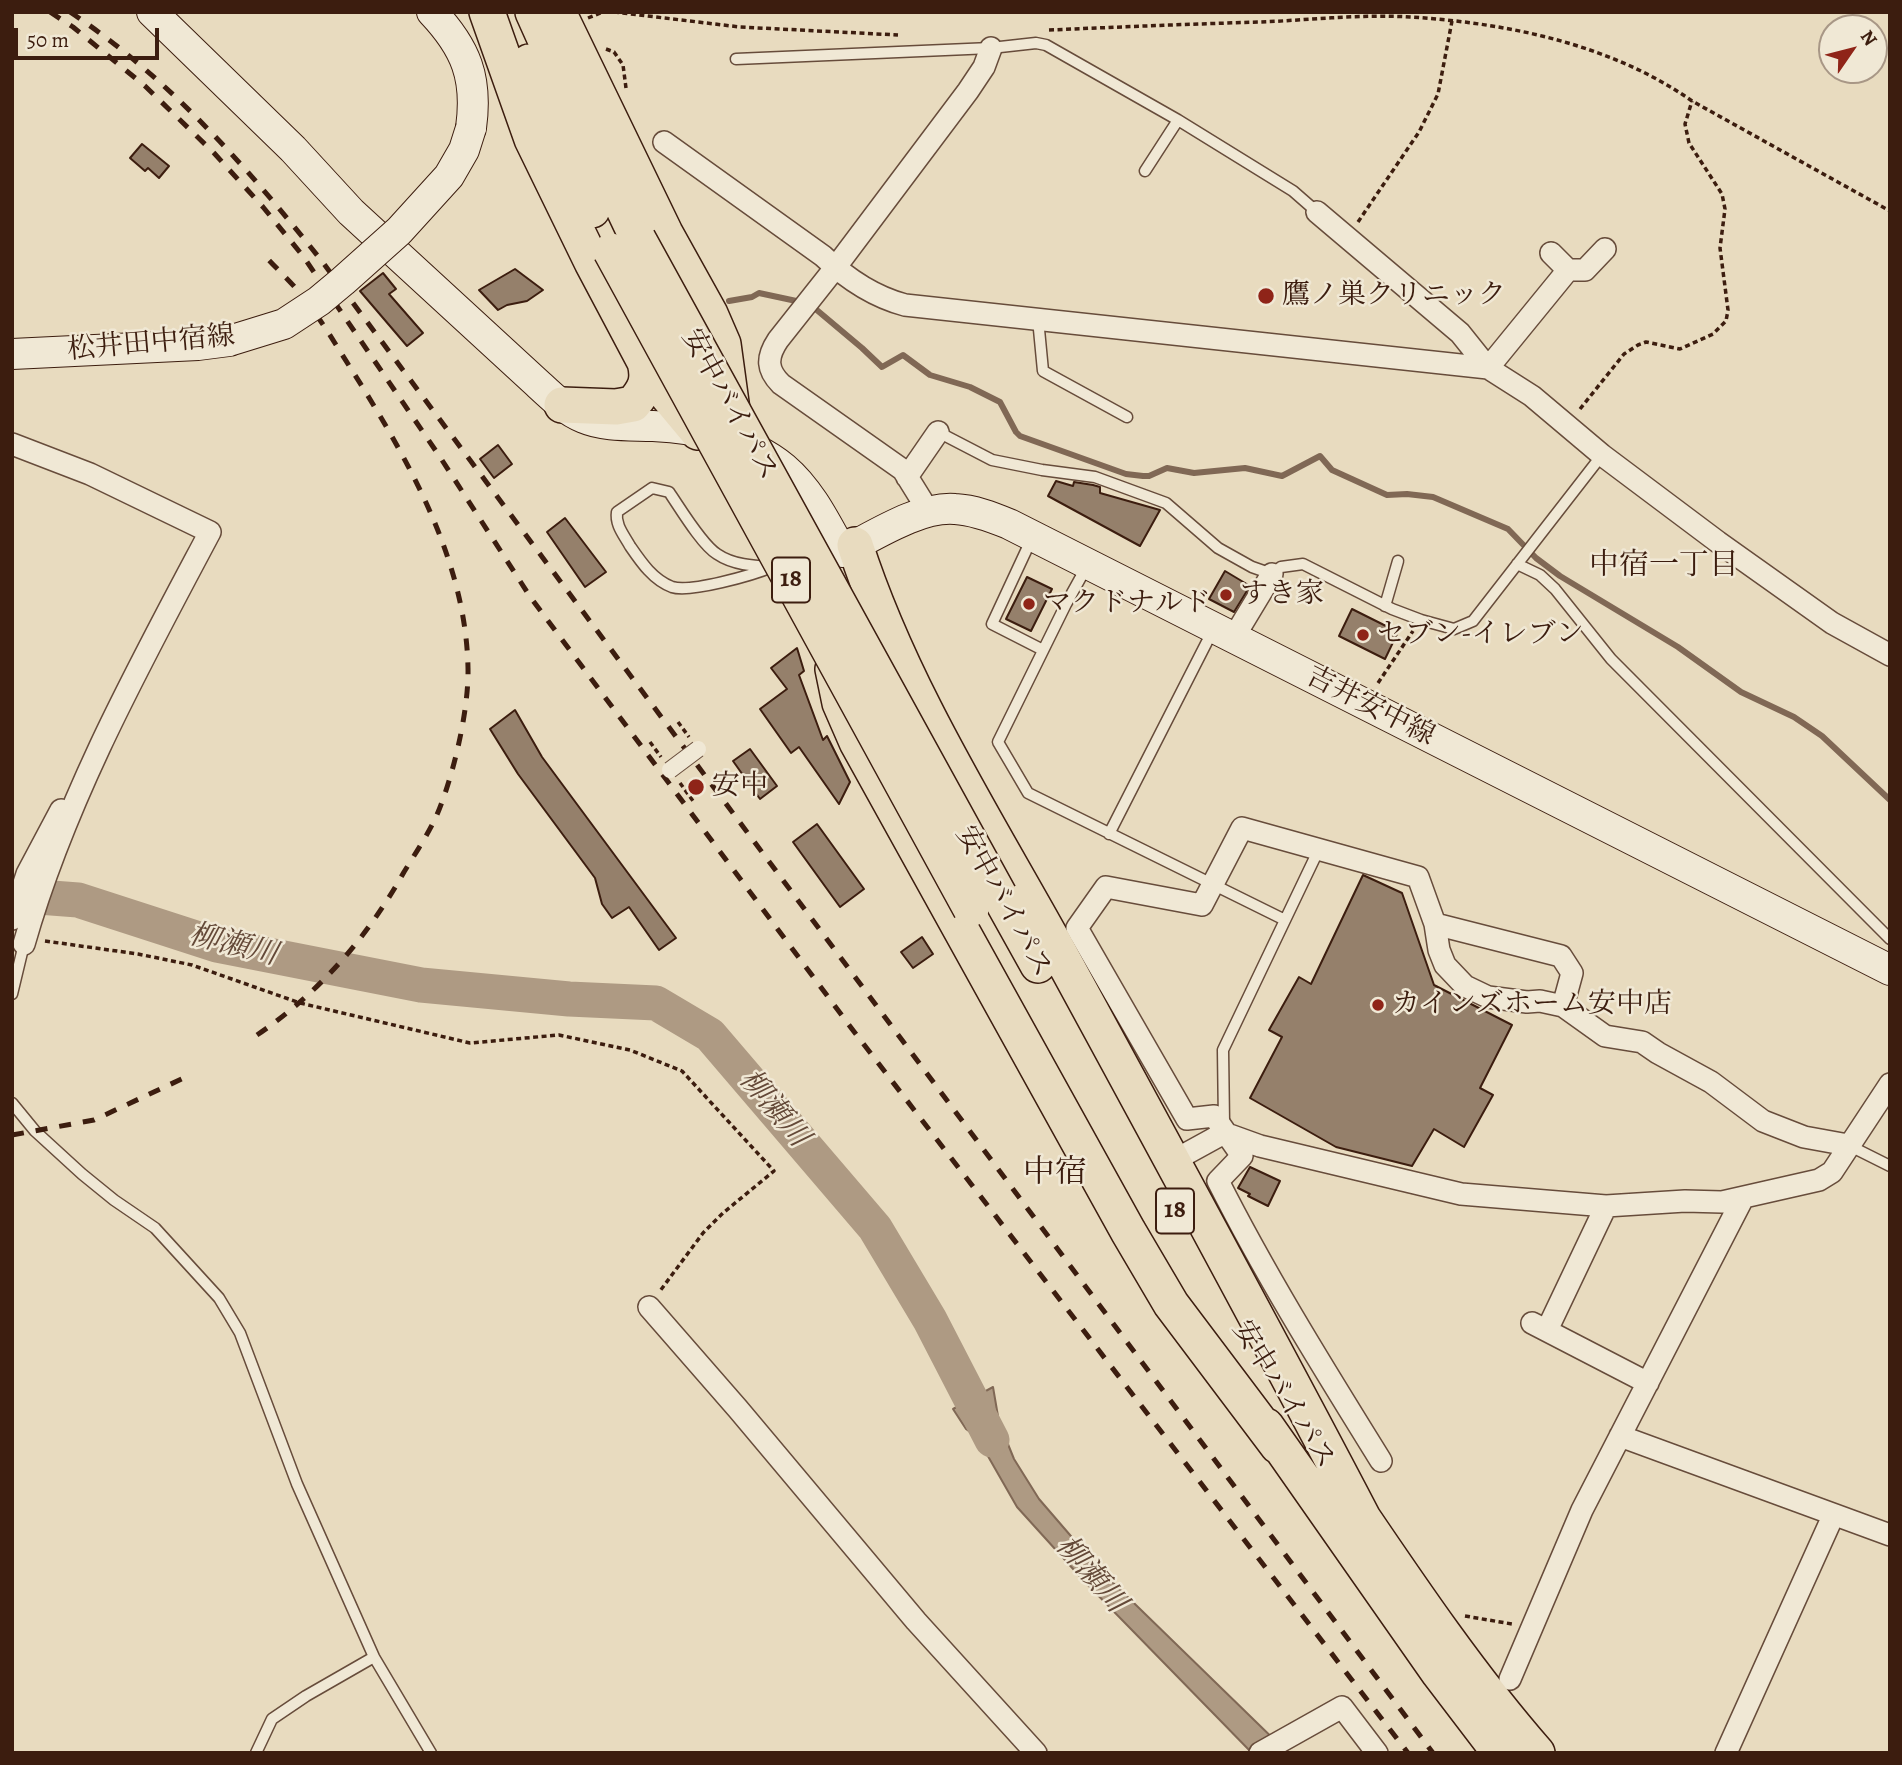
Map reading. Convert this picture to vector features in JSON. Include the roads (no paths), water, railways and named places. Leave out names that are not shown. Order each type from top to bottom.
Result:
[{"type":"highway","points":[[487,12],[532,139],[592,261],[645,362],[668,396],[698,432]]},
{"type":"highway","name":"安中バイパス","points":[[509,12],[556,129],[625,245],[985,902],[1225,1360],[1278,1446],[1439,1673],[1500,1753]]},
{"type":"highway","name":"安中バイパス","points":[[533,12],[582,121],[625,245]]},
{"type":"highway","points":[[558,12],[659,221],[710,314],[723,344],[734,429]]},
{"type":"highway","points":[[562,405],[617,407],[633,404],[644,391],[649,377],[645,362]]},
{"type":"highway","points":[[848,548],[887,633],[946,747],[1173,1161],[1364,1520]]},
{"type":"highway","points":[[848,548],[832,644],[833,678],[856,742],[1171,1304],[1278,1446]]},
{"type":"highway","points":[[882,787],[946,747]]},
{"type":"highway","name":"安中バイパス","points":[[985,902],[1302,1430],[1461,1656],[1537,1753]]},
{"type":"main road","points":[[152,12],[293,149],[351,212],[562,405],[585,419],[613,425],[657,426],[698,432],[754,449],[785,469],[848,548]]},
{"type":"main road","name":"松井田中宿線","points":[[12,354],[198,345],[229,341],[284,324],[319,301],[399,230],[449,176],[464,150],[471,128],[474,96],[471,74],[463,51],[432,12]]},
{"type":"main road","points":[[698,432],[725,428],[773,438],[804,459],[838,504],[848,548]]},
{"type":"main road","name":"吉井安中線","points":[[848,548],[929,512],[953,509],[1009,524],[1890,970]]},
{"type":"street","points":[[929,512],[902,470],[781,384],[769,369],[772,349],[968,91],[984,67],[991,48]]},
{"type":"street","points":[[664,142],[823,256],[835,268],[883,299],[905,305],[1488,368]]},
{"type":"street","points":[[1317,212],[1460,333],[1488,368],[1514,383],[1602,455],[1718,542],[1832,623],[1890,655]]},
{"type":"street","points":[[1551,253],[1568,270],[1585,270],[1605,249]]},
{"type":"street","points":[[1488,368],[1568,270]]},
{"type":"street","points":[[907,477],[938,432]]},
{"type":"street","points":[[12,444],[90,474],[210,532],[116,708],[90,769],[36,877],[22,933]]},
{"type":"street","points":[[1224,632],[1272,574]]},
{"type":"street","points":[[670,770],[698,749]]},
{"type":"street","points":[[1381,1461],[1289,1313],[1218,1181],[1242,1156],[1214,1116],[1187,1119],[1077,928],[1106,887],[1202,905],[1242,828],[1418,877],[1435,924],[1439,950],[1445,965],[1465,986],[1488,998],[1527,1002],[1540,1000],[1563,1006],[1605,1036],[1642,1042],[1711,1082],[1763,1121],[1804,1137],[1848,1145]]},
{"type":"street","points":[[1435,924],[1561,956],[1572,972],[1563,1006]]},
{"type":"street","points":[[1173,1161],[1224,1133],[1260,1146],[1461,1194],[1606,1206],[1685,1201],[1722,1202],[1818,1180],[1832,1172],[1890,1084]]},
{"type":"street","points":[[1510,1679],[1582,1510],[1743,1198]]},
{"type":"street","points":[[1606,1206],[1539,1327],[1648,1382]]},
{"type":"street","points":[[649,1307],[916,1621],[1036,1753]]},
{"type":"street","points":[[1620,1436],[1833,1516],[1888,1531]]},
{"type":"street","points":[[1726,1753],[1833,1516]]},
{"type":"street","points":[[1260,1753],[1342,1707],[1377,1753]]},
{"type":"lane","points":[[736,60],[991,48],[1036,43],[1055,48],[1178,120],[1293,191],[1317,212]]},
{"type":"lane","points":[[1145,171],[1178,120]]},
{"type":"lane","points":[[1038,320],[1043,371],[1127,417]]},
{"type":"lane","points":[[938,432],[992,460],[1095,477],[1166,503],[1218,548],[1252,567],[1272,574],[1281,567],[1303,564],[1385,606],[1454,629],[1473,621],[1602,455]]},
{"type":"lane","points":[[652,488],[663,489],[669,492],[716,554],[746,565],[772,567],[744,579],[674,588],[654,577],[639,560],[616,521],[617,512],[652,488]]},
{"type":"lane","points":[[1033,536],[992,624],[1043,650]]},
{"type":"lane","points":[[1385,606],[1398,561]]},
{"type":"lane","points":[[1088,564],[998,742],[1028,793],[1286,920]]},
{"type":"lane","points":[[1517,564],[1540,575],[1555,589],[1611,659],[1890,939]]},
{"type":"lane","points":[[1109,834],[1224,632]]},
{"type":"lane","points":[[1224,1133],[1223,1050],[1319,849]]},
{"type":"lane","points":[[12,994],[22,933]]},
{"type":"lane","points":[[12,1103],[35,1131],[82,1174],[155,1228],[219,1298],[240,1334],[297,1484],[374,1657],[431,1753]]},
{"type":"lane","points":[[1848,1145],[1890,1166]]},
{"type":"lane","points":[[256,1753],[272,1719],[374,1657]]},
{"type":"water","points":[[993,1387],[999,1422],[1014,1459],[1039,1499],[1101,1571],[1288,1753],[1252,1753],[1084,1581],[1017,1507],[977,1437],[966,1429],[953,1409]]},
{"type":"waterway","points":[[729,301],[759,293],[801,302]]},
{"type":"waterway","points":[[812,306],[882,367],[903,355],[930,375],[970,387],[1000,402],[1020,436],[1126,474],[1149,476],[1167,468],[1194,473],[1245,468],[1282,476],[1320,456],[1332,470],[1387,495],[1433,497],[1508,529],[1536,558],[1560,576],[1678,647],[1741,692],[1794,717],[1822,736],[1890,800]]},
{"type":"waterway","name":"柳瀬川","points":[[12,895],[78,900],[217,945],[421,985],[569,999],[656,1003],[710,1035],[875,1228],[930,1320],[992,1440]]},
{"type":"railway","points":[[50,12],[73,27],[145,86],[214,153],[303,256],[440,457],[531,598],[852,1029],[1408,1753]]},
{"type":"railway","points":[[70,12],[140,65],[205,126],[265,192],[321,260],[1433,1753]]},
{"type":"railway","points":[[257,1035],[301,1001],[358,942],[425,838],[436,817],[454,764],[468,685],[465,629],[457,590],[446,552],[414,478],[376,409],[321,322],[299,292],[266,257]]},
{"type":"railway","points":[[12,1135],[94,1120],[188,1076]]},
{"type":"place","name":"鷹ノ巣クリニック","points":[[1266,296]]},
{"type":"place","name":"すき家","points":[[1226,595]]},
{"type":"place","name":"マクドナルド","points":[[1029,604]]},
{"type":"place","name":"セブン-イレブン","points":[[1363,635]]},
{"type":"place","name":"安中","points":[[696,787]]},
{"type":"place","name":"カインズホーム安中店","points":[[1378,1005]]},
{"type":"district","name":"中宿一丁目","points":[[1664,567]]},
{"type":"district","name":"中宿","points":[[1055,1174]]}]
